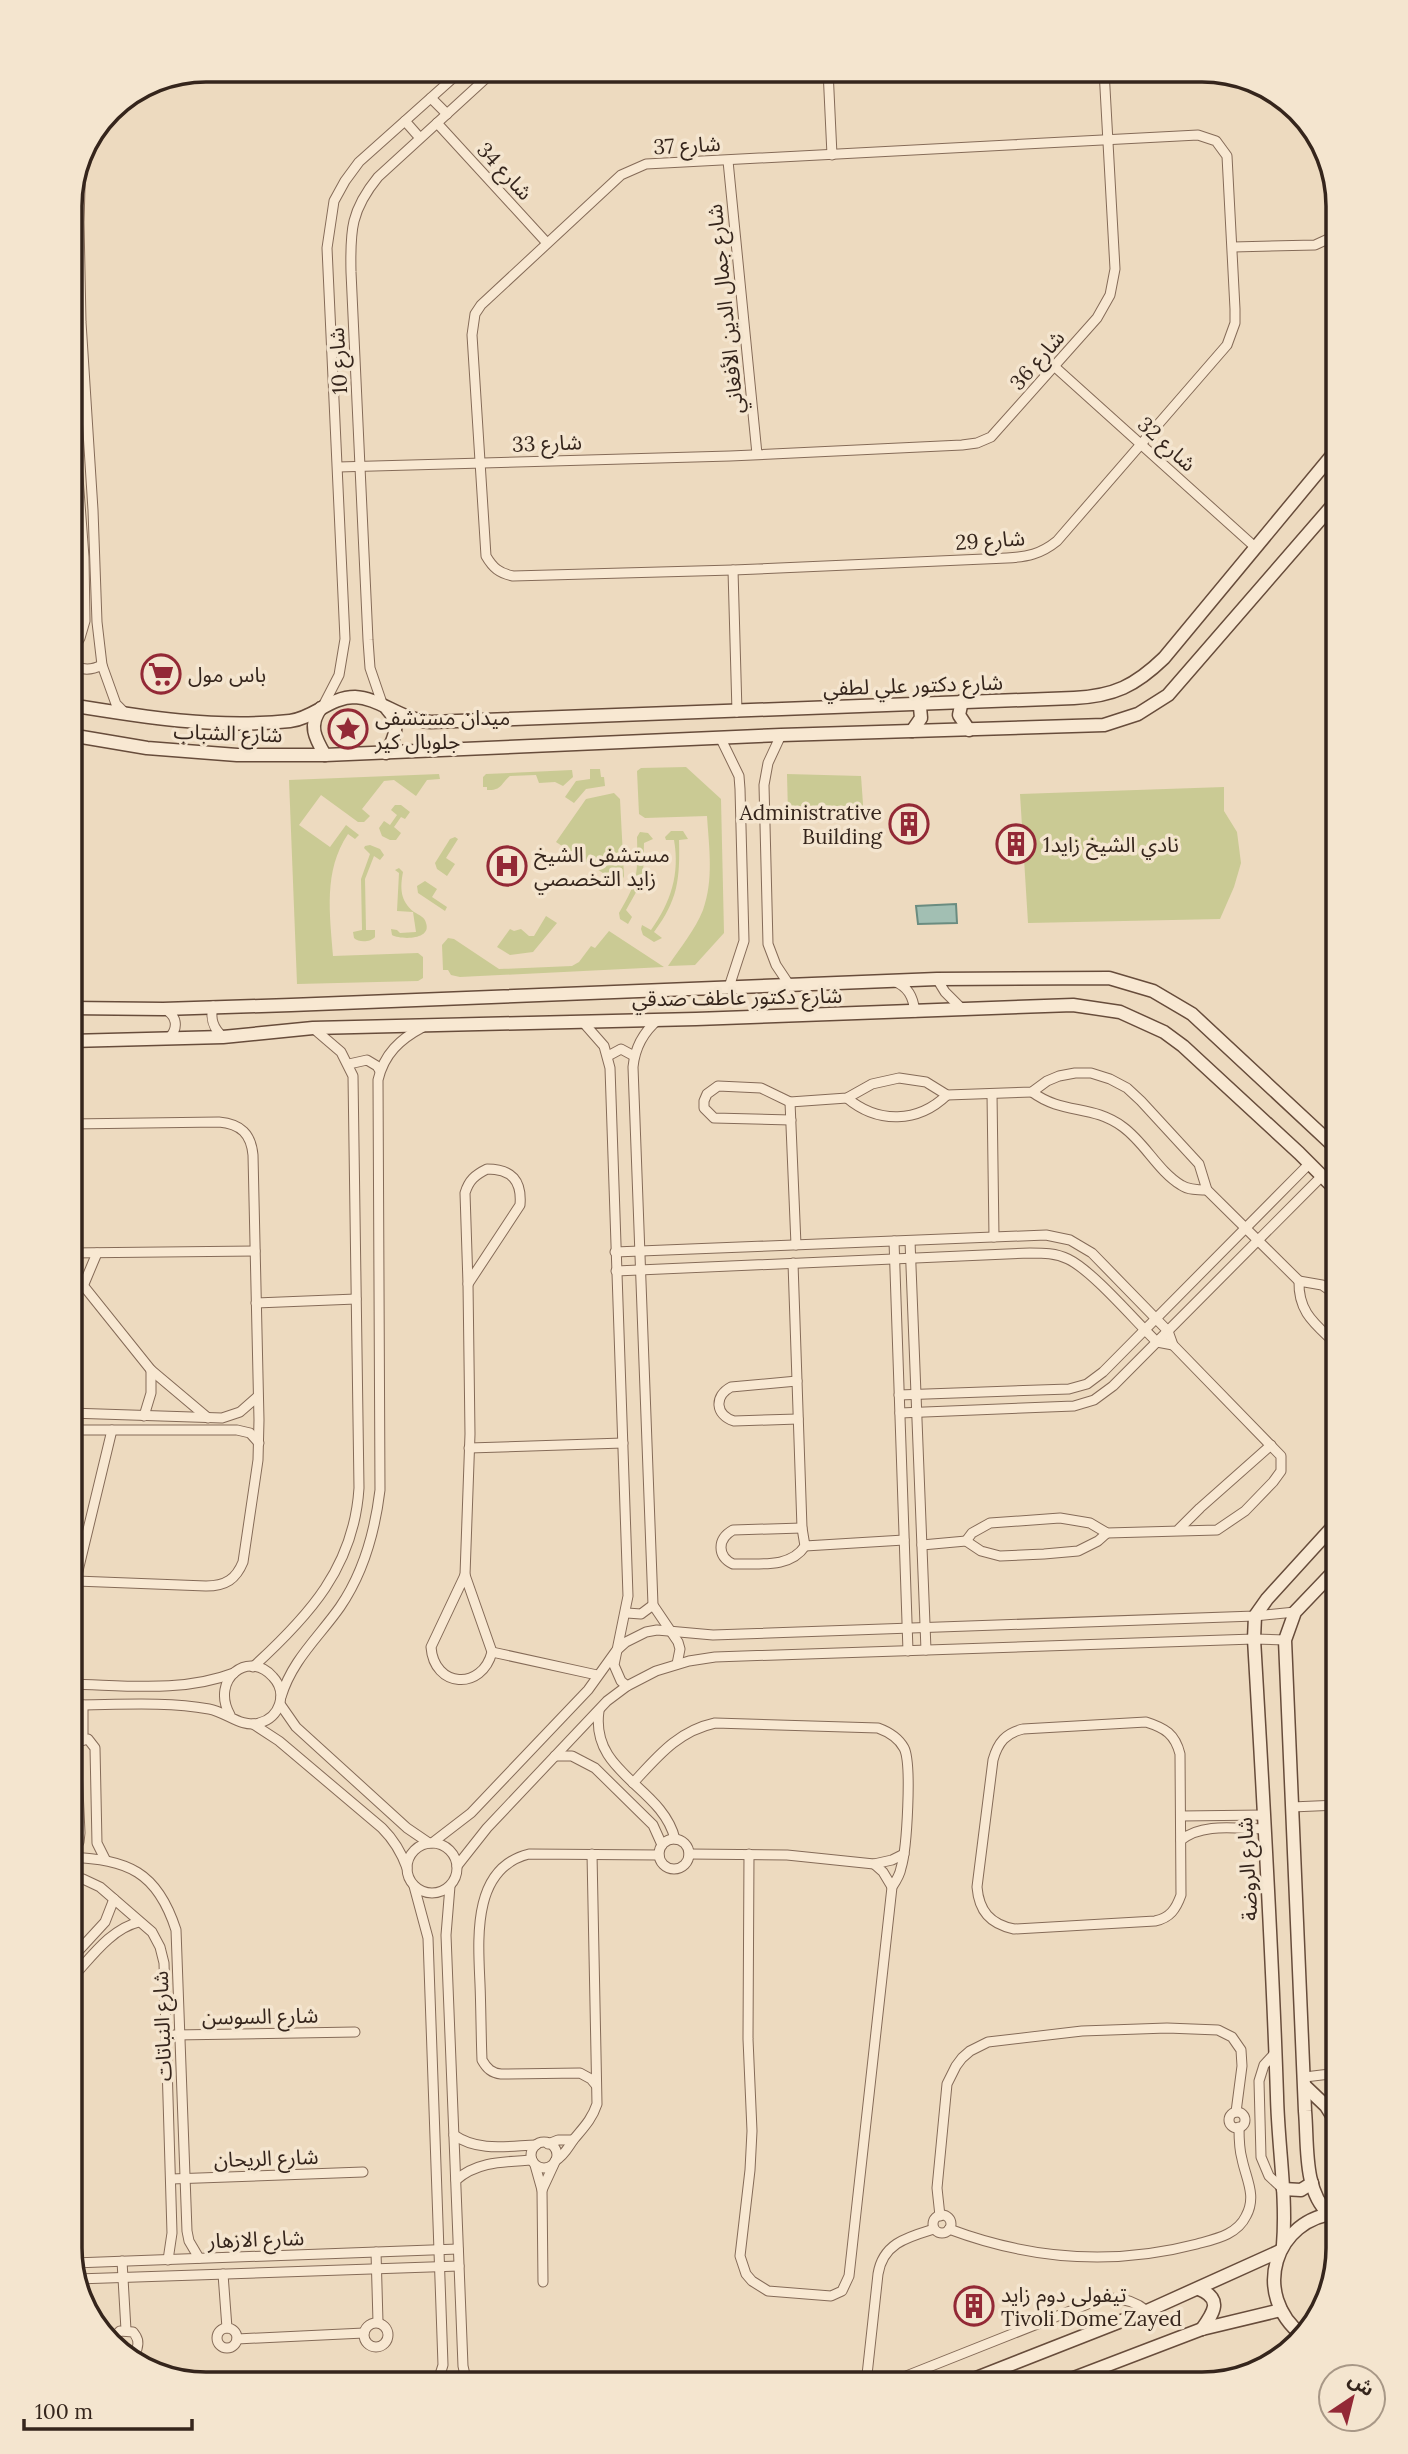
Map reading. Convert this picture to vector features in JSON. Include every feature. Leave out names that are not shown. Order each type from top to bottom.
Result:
[{"type":"street","name":"شارع 10","points":[[322,708],[339,675],[345,639],[327,248],[329,225],[334,201],[359,162],[447,83]]},
{"type":"street","name":"شارع 10","points":[[383,706],[370,668],[351,272],[352,231],[356,211],[365,193],[378,177],[481,83]]},
{"type":"street","points":[[829,83],[832,155]]},
{"type":"street","name":"شارع 36","points":[[757,454],[977,443],[991,437],[1002,426],[1097,318],[1110,295],[1115,269],[1105,83]]},
{"type":"street","points":[[430,98],[447,114]]},
{"type":"street","points":[[405,121],[421,138]]},
{"type":"street","name":"شارع 34","points":[[437,123],[547,243]]},
{"type":"street","name":"شارع 29","points":[[479,463],[486,555],[492,566],[501,573],[527,576],[733,570],[1034,555],[1057,541],[1142,445],[1227,345],[1235,323],[1227,156],[1216,141],[1198,135],[1108,141]]},
{"type":"street","name":"شارع 37","points":[[479,463],[471,335],[475,314],[481,305],[610,183],[632,168],[646,164],[1108,141]]},
{"type":"street","name":"شارع جمال الدين الأفغاني","points":[[728,161],[757,454]]},
{"type":"street","points":[[1233,247],[1315,245],[1326,240]]},
{"type":"street","points":[[83,357],[97,622],[102,665],[116,704],[126,715]]},
{"type":"street","name":"شارع 32","points":[[1055,367],[1255,547]]},
{"type":"street","name":"شارع 33","points":[[338,467],[757,454]]},
{"type":"street","name":"شارع دكتور علي لطفي","points":[[383,706],[414,720],[431,722],[1085,698],[1109,694],[1145,676],[1164,658],[1326,462]]},
{"type":"street","points":[[383,706],[391,713],[396,732],[386,753],[1104,724],[1138,714],[1180,682],[1326,513]]},
{"type":"street","points":[[83,557],[85,621],[83,629]]},
{"type":"street","points":[[733,570],[737,712]]},
{"type":"street","points":[[85,588],[96,588]]},
{"type":"street","points":[[83,669],[102,665]]},
{"type":"street","name":"شارع الشباب","points":[[83,707],[150,719],[243,722],[292,720],[345,697],[372,700],[383,706]]},
{"type":"street","points":[[962,701],[959,715],[969,730]]},
{"type":"street","points":[[912,731],[921,718],[920,707],[915,703]]},
{"type":"street","points":[[322,708],[313,724],[314,733],[325,755]]},
{"type":"street","points":[[781,735],[768,763],[764,785],[768,944],[776,965],[788,983]]},
{"type":"street","name":"شارع الشباب","points":[[83,737],[147,748],[237,755],[386,753]]},
{"type":"street","points":[[721,739],[738,776],[740,789],[744,941],[729,987]]},
{"type":"street","name":"شارع دكتور عاطف صدقي","points":[[83,1008],[291,1005],[788,983],[1099,978],[1131,983],[1173,1001],[1210,1029],[1326,1139]]},
{"type":"street","points":[[937,979],[950,998],[964,1010]]},
{"type":"street","points":[[892,981],[909,991],[914,1000],[915,1012]]},
{"type":"street","name":"شارع دكتور عاطف صدقي","points":[[83,1041],[223,1037],[313,1028],[915,1012],[1073,1005],[1108,1009],[1142,1020],[1183,1046],[1326,1180]]},
{"type":"street","points":[[213,1006],[211,1020],[217,1033],[223,1037]]},
{"type":"street","points":[[163,1009],[172,1014],[176,1024],[169,1038]]},
{"type":"street","points":[[660,1018],[643,1035],[634,1056],[653,1605],[680,1649],[677,1664]]},
{"type":"street","points":[[582,1021],[598,1037],[608,1056],[628,1596],[614,1665],[616,1674],[628,1686]]},
{"type":"street","points":[[253,1724],[271,1717],[295,1664],[349,1593],[370,1543],[380,1490],[378,1080],[387,1056],[397,1044],[425,1026]]},
{"type":"street","points":[[82,1684],[177,1686],[217,1679],[253,1667],[290,1634],[310,1611],[328,1586],[342,1558],[358,1510],[359,1488],[353,1076],[341,1052],[313,1028]]},
{"type":"street","points":[[608,1056],[621,1049],[634,1056]]},
{"type":"street","points":[[349,1064],[367,1060],[380,1071]]},
{"type":"street","points":[[791,1120],[714,1118],[708,1114],[704,1101],[707,1094],[718,1086],[752,1086],[770,1091],[790,1102],[847,1098],[872,1084],[899,1078],[926,1082],[947,1095],[1032,1092],[1047,1081],[1075,1073],[1091,1073],[1118,1084],[1141,1101],[1191,1153],[1205,1177],[1207,1190],[1299,1281],[1326,1288]]},
{"type":"street","points":[[1032,1092],[1055,1106],[1095,1112],[1109,1118],[1133,1135],[1182,1187],[1207,1190]]},
{"type":"street","points":[[992,1094],[994,1237]]},
{"type":"street","points":[[847,1098],[870,1114],[898,1117],[926,1112],[947,1095]]},
{"type":"street","points":[[790,1102],[796,1245]]},
{"type":"street","points":[[82,1581],[218,1586],[230,1581],[239,1573],[243,1562],[259,1443],[251,1142],[244,1130],[233,1123],[83,1124]]},
{"type":"street","points":[[899,1395],[1078,1388],[1094,1380],[1309,1164]]},
{"type":"street","points":[[466,1575],[431,1647],[436,1668],[455,1680],[467,1680],[484,1669],[492,1652],[466,1575],[469,1448],[465,1193],[468,1182],[477,1174],[487,1169],[499,1169],[510,1174],[517,1183],[521,1194],[520,1205],[468,1284]]},
{"type":"street","points":[[900,1413],[1063,1407],[1094,1400],[1113,1386],[1322,1176]]},
{"type":"street","points":[[615,1252],[1058,1236],[1082,1246],[1156,1318],[1168,1331],[1173,1345],[1281,1456],[1281,1471],[1245,1511],[1217,1530],[1107,1533],[1070,1518],[1009,1520],[980,1527],[966,1541]]},
{"type":"street","points":[[894,1241],[908,1651]]},
{"type":"street","points":[[910,1241],[926,1650]]},
{"type":"street","points":[[82,1253],[255,1251]]},
{"type":"street","points":[[97,1253],[83,1284],[151,1370],[208,1418]]},
{"type":"street","points":[[616,1271],[1054,1254],[1066,1258],[1085,1271],[1157,1342],[1173,1345]]},
{"type":"street","points":[[793,1263],[802,1528],[805,1546]]},
{"type":"street","points":[[1299,1281],[1301,1306],[1326,1334]]},
{"type":"street","points":[[256,1303],[356,1299]]},
{"type":"street","points":[[144,1416],[151,1393],[151,1370]]},
{"type":"street","points":[[797,1381],[731,1387],[719,1397],[718,1405],[721,1413],[734,1421],[798,1419]]},
{"type":"street","points":[[82,1414],[222,1418],[240,1412],[257,1397]]},
{"type":"street","points":[[221,1430],[222,1418]]},
{"type":"street","points":[[82,1430],[244,1430],[259,1443]]},
{"type":"street","points":[[82,1554],[112,1430]]},
{"type":"street","points":[[469,1448],[623,1443]]},
{"type":"street","points":[[1179,1530],[1270,1445]]},
{"type":"street","points":[[802,1528],[733,1530],[722,1540],[722,1555],[733,1564],[784,1562],[793,1559],[805,1546],[904,1540]]},
{"type":"street","points":[[922,1545],[966,1541],[990,1555],[1020,1555],[1078,1550],[1089,1547],[1107,1533]]},
{"type":"street","points":[[1255,1616],[1281,1581],[1326,1534]]},
{"type":"street","points":[[1326,1580],[1295,1612],[1286,1640],[1311,2183],[1316,2197],[1326,2206]]},
{"type":"street","points":[[626,1613],[641,1614],[653,1605]]},
{"type":"street","points":[[407,1868],[414,1851],[430,1843],[471,1813],[588,1690],[616,1651],[646,1632],[668,1630],[713,1635],[1255,1616],[1295,1612]]},
{"type":"street","name":"شارع الروضة","points":[[1255,1616],[1254,1639],[1283,2189],[1282,2248],[1274,2281],[1281,2310]]},
{"type":"street","points":[[457,1866],[487,1829],[599,1710],[628,1686],[677,1664],[715,1657],[1286,1640]]},
{"type":"street","points":[[492,1652],[597,1675]]},
{"type":"street","points":[[253,1667],[273,1676],[277,1682],[280,1700],[296,1727],[407,1828],[430,1843],[441,1845],[455,1857],[456,1877],[442,1892],[432,1893],[414,1886]]},
{"type":"street","points":[[230,1716],[223,1700],[223,1692],[225,1684],[235,1672]]},
{"type":"street","points":[[105,1859],[97,1843],[95,1748],[93,1742],[83,1739],[83,1705],[189,1706],[212,1709],[240,1722],[253,1724],[279,1741],[382,1829],[397,1846],[414,1886],[428,1938],[443,2365],[441,2371]]},
{"type":"street","points":[[555,1756],[581,1758],[609,1781],[653,1825],[662,1845],[659,1855],[663,1865],[674,1870],[685,1865],[690,1854],[685,1843],[675,1839],[666,1817],[607,1755],[599,1738],[599,1710]]},
{"type":"street","points":[[634,1783],[675,1740],[705,1726],[726,1722],[878,1728],[898,1739],[908,1759],[904,1854],[892,1887],[848,2282],[842,2291],[831,2297],[768,2291],[746,2274],[740,2256],[752,2131],[748,2039],[749,1854]]},
{"type":"street","points":[[1146,1722],[1161,1726],[1171,1733],[1178,1743],[1180,1754],[1181,1840],[1181,1895],[1177,1905],[1163,1919],[1014,1929],[1001,1926],[990,1919],[978,1899],[977,1887],[993,1760],[996,1749],[1012,1732],[1023,1729],[1146,1722]]},
{"type":"street","points":[[609,1781],[619,1770]]},
{"type":"street","points":[[1292,1807],[1326,1806]]},
{"type":"street","points":[[1181,1816],[1264,1815]]},
{"type":"street","points":[[1181,1840],[1203,1829],[1265,1829]]},
{"type":"street","points":[[662,1845],[675,1839]]},
{"type":"street","points":[[596,2085],[580,2073],[501,2074],[485,2066],[482,2060],[478,1938],[485,1898],[490,1884],[504,1866],[529,1854],[659,1855]]},
{"type":"street","points":[[456,2180],[486,2164],[534,2163],[545,2168],[568,2150],[594,2112],[597,2104],[592,1854]]},
{"type":"street","points":[[690,1854],[805,1856],[874,1864],[904,1854]]},
{"type":"street","name":"شارع النباتات","points":[[82,1857],[105,1859],[143,1876],[158,1891],[170,1909],[176,1930],[189,2241],[199,2259]]},
{"type":"street","points":[[874,1864],[892,1887]]},
{"type":"street","name":"شارع النباتات","points":[[82,1879],[100,1887],[152,1932],[164,1963],[172,2233],[168,2260]]},
{"type":"street","points":[[450,1886],[446,1935],[464,2371]]},
{"type":"street","points":[[82,1947],[105,1922],[114,1899]]},
{"type":"street","points":[[82,1967],[116,1931],[139,1922]]},
{"type":"street","points":[[940,2216],[937,2188],[947,2084],[962,2058],[988,2042],[1082,2031],[1167,2028],[1218,2030],[1232,2037],[1241,2050],[1238,2112]]},
{"type":"street","name":"شارع السوسن","points":[[167,2035],[355,2032]]},
{"type":"street","points":[[1275,2053],[1268,2059],[1261,2073],[1262,2163],[1269,2176],[1283,2189],[1301,2190],[1311,2183]]},
{"type":"street","points":[[580,2073],[596,2057]]},
{"type":"street","points":[[1305,2082],[1326,2076]]},
{"type":"street","points":[[1305,2082],[1326,2106]]},
{"type":"street","points":[[1260,2112],[1238,2112],[1231,2115],[1230,2120],[1233,2126],[1260,2125]]},
{"type":"street","points":[[867,2372],[878,2274],[887,2251],[900,2241],[934,2229],[942,2233],[949,2229],[1011,2248],[1054,2256],[1086,2258],[1151,2254],[1224,2236],[1241,2225],[1250,2207],[1250,2187],[1241,2156],[1241,2126]]},
{"type":"street","points":[[454,2135],[465,2142],[485,2147],[537,2145],[573,2140]]},
{"type":"street","points":[[542,2190],[555,2162],[556,2153],[548,2144]]},
{"type":"street","points":[[537,2145],[532,2152],[542,2190],[543,2282]]},
{"type":"street","name":"شارع الريحان","points":[[171,2179],[363,2172]]},
{"type":"street","points":[[992,2372],[1199,2289],[1282,2248],[1298,2228],[1308,2221],[1326,2215]]},
{"type":"street","points":[[934,2229],[934,2221],[940,2216],[949,2220],[949,2229]]},
{"type":"street","name":"شارع الازهار","points":[[83,2263],[458,2249]]},
{"type":"street","points":[[376,2252],[378,2322]]},
{"type":"street","points":[[122,2261],[126,2330]]},
{"type":"street","name":"شارع الازهار","points":[[86,2279],[459,2266]]},
{"type":"street","points":[[223,2274],[227,2328]]},
{"type":"street","points":[[1199,2289],[1212,2297],[1215,2303],[1211,2317],[1202,2329]]},
{"type":"street","points":[[917,2372],[1098,2300],[1121,2299],[1147,2311]]},
{"type":"street","points":[[1090,2372],[1202,2329],[1281,2310],[1295,2328]]},
{"type":"street","points":[[378,2322],[388,2330],[388,2337],[381,2346],[368,2344],[364,2333],[366,2327],[378,2322]]},
{"type":"street","points":[[227,2328],[232,2330],[237,2339],[235,2345],[224,2349],[219,2346],[217,2334],[221,2329],[227,2328]]},
{"type":"street","points":[[118,2334],[126,2330],[133,2332],[139,2343],[136,2349]]},
{"type":"street","points":[[237,2339],[364,2333]]},
{"type":"green space","points":[[686,767],[721,799],[724,933],[695,965],[668,966],[696,925],[706,899],[710,863],[707,816],[645,818],[639,814],[637,771],[641,768]]},
{"type":"green space","points":[[590,769],[600,769],[605,786],[586,789],[574,803],[565,797],[576,781],[590,779]]},
{"type":"green space","points":[[572,770],[573,777],[563,786],[555,782],[539,783],[536,775],[510,776],[496,789],[487,790],[487,787],[483,787],[483,777],[486,774]]},
{"type":"green space","points":[[439,774],[440,779],[427,780],[416,796],[394,780],[384,781],[362,809],[370,816],[364,822],[358,822],[321,795],[299,825],[330,847],[346,825],[359,835],[355,839],[348,834],[340,848],[331,878],[333,956],[418,953],[423,957],[423,978],[418,981],[297,984],[289,780]]},
{"type":"green space","points":[[787,774],[861,776],[864,818],[788,814]]},
{"type":"green space","points":[[1224,787],[1224,811],[1237,832],[1241,863],[1220,919],[1028,923],[1020,794]]},
{"type":"green space","points":[[614,793],[620,799],[624,876],[619,888],[610,889],[606,886],[610,883],[609,877],[556,842],[586,799]]},
{"type":"green space","points":[[395,805],[401,805],[410,812],[405,819],[401,817],[394,827],[401,833],[396,840],[390,840],[382,836],[379,828],[384,821],[390,825],[397,815],[391,810]]},
{"type":"green space","points":[[671,831],[683,831],[688,839],[679,840],[676,889],[668,910],[654,932],[662,938],[654,942],[643,935],[641,929],[642,925],[651,930],[669,898],[676,864],[674,840],[666,840],[665,837]]},
{"type":"green space","points":[[640,832],[648,833],[653,839],[644,843],[643,880],[626,910],[632,917],[628,924],[620,919],[619,913],[636,877],[637,837]]},
{"type":"green space","points":[[450,839],[458,839],[446,858],[455,864],[447,876],[437,869],[435,863]]},
{"type":"green space","points":[[370,845],[380,849],[384,855],[380,860],[374,856],[365,879],[366,930],[375,930],[375,937],[362,941],[354,938],[353,932],[362,930],[361,879],[370,854],[364,848]]},
{"type":"green space","points":[[399,868],[403,872],[401,889],[404,899],[409,908],[426,923],[427,929],[420,936],[402,938],[392,935],[391,929],[400,933],[416,932],[413,912],[397,911],[399,873],[395,870]]},
{"type":"green space","points":[[425,881],[437,889],[432,897],[447,907],[445,911],[418,893],[417,886]]},
{"type":"green space","points":[[546,916],[557,923],[533,952],[510,955],[497,947],[510,929],[521,929],[529,936],[534,936]]},
{"type":"green space","points":[[609,931],[664,967],[460,977],[443,970],[442,945],[448,938],[454,939],[499,969],[572,966],[579,962],[591,946],[595,948]]},
{"type":"shaded area","points":[[956,904],[957,923],[918,924],[916,906]]},
{"type":"place","name":"باس مول","points":[[161,674]]},
{"type":"place","name":"ميدان مستشفى جلوبال كير","points":[[348,729]]},
{"type":"place","name":"Administrative Building","points":[[909,824]]},
{"type":"place","name":"نادي الشيخ زايد1","points":[[1016,844]]},
{"type":"place","name":"مستشفى الشيخ زايد التخصصي","points":[[507,866]]},
{"type":"place","name":"تيفولى دوم زايد Tivoli Dome Zayed","points":[[974,2306]]}]
